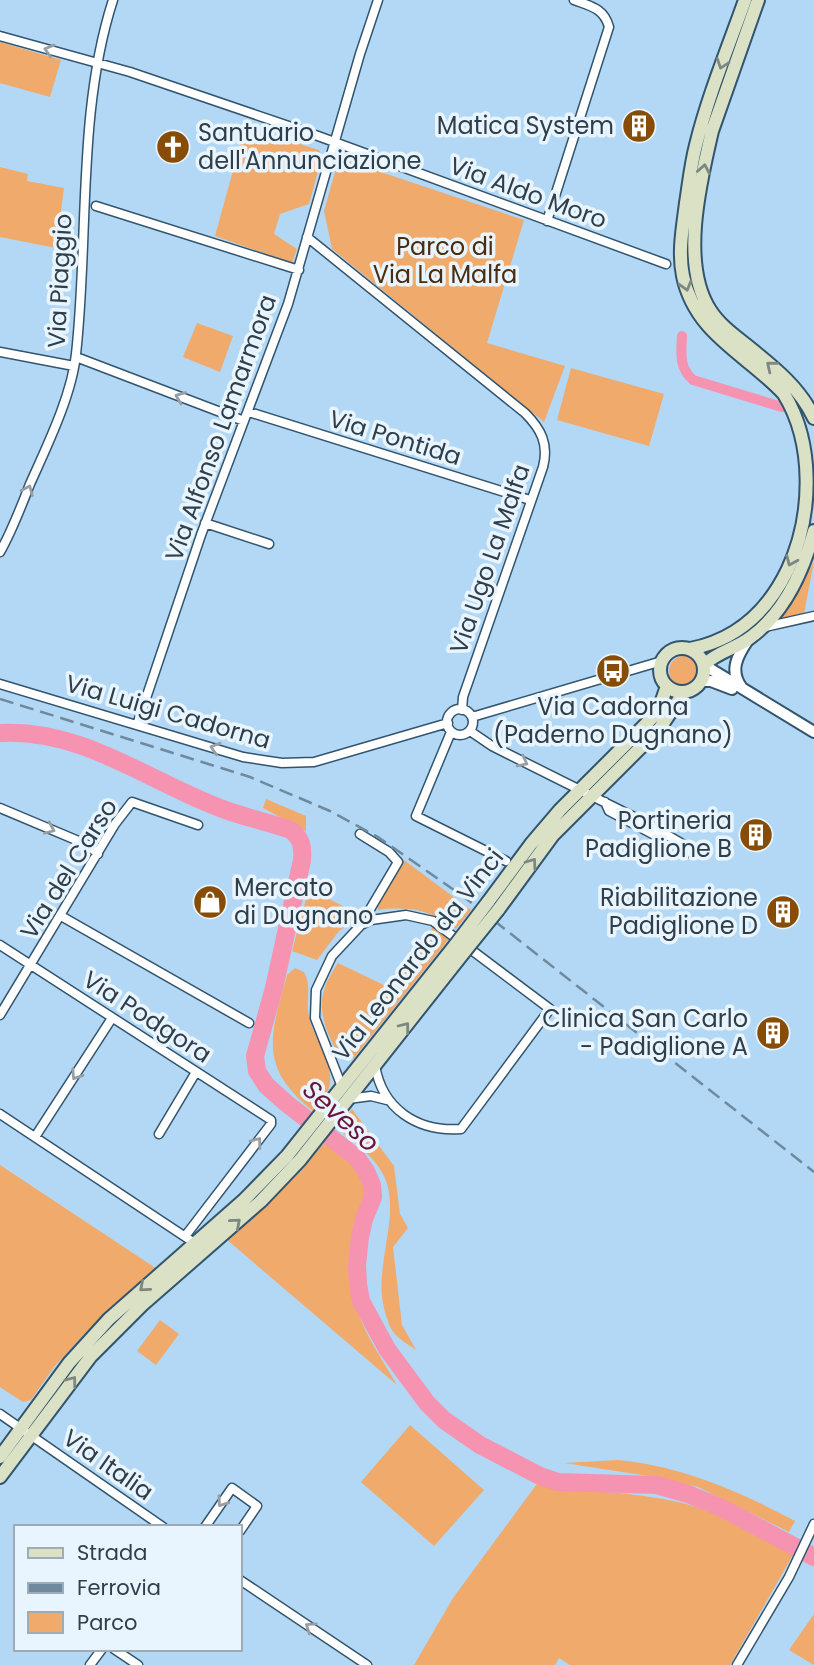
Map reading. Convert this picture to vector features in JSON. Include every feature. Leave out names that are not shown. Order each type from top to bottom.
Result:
[{"type":"main road","points":[[690,649],[700,657],[704,665],[701,681],[692,690],[675,691],[667,686],[660,672],[662,661],[671,650],[690,649],[746,626],[780,584],[796,551],[813,480],[807,434],[792,406],[784,394],[710,331],[693,306],[683,276],[681,239],[695,148],[745,0]]},
{"type":"main road","points":[[758,0],[712,131],[694,240],[695,272],[703,297],[720,322],[793,385],[814,418]]},
{"type":"main road","points":[[704,665],[722,651],[748,639],[762,628],[780,607],[791,591],[807,556],[814,531]]},
{"type":"main road","name":"Via Leonardo da Vinci","points":[[26,1431],[62,1372],[97,1332],[264,1181],[348,1099],[465,949],[493,906],[585,793],[657,712],[667,686]]},
{"type":"main road","name":"Via Leonardo da Vinci","points":[[585,793],[660,728],[684,692]]},
{"type":"main road","name":"Via Leonardo da Vinci","points":[[327,1117],[342,1087],[352,1074],[465,949]]},
{"type":"main road","points":[[0,1457],[26,1431]]},
{"type":"main road","points":[[0,1477],[26,1431]]},
{"type":"street","name":"Via Piaggio","points":[[0,552],[50,438],[76,357],[84,203],[97,64],[113,0]]},
{"type":"street","name":"Via Alfonso Lamarmora","points":[[137,725],[205,523],[249,412],[299,270],[334,142],[378,0]]},
{"type":"street","points":[[547,220],[609,27],[607,17],[600,9],[574,0]]},
{"type":"street","name":"Via Aldo Moro","points":[[0,36],[130,72],[334,142],[666,264]]},
{"type":"street","points":[[96,206],[299,270]]},
{"type":"street","name":"Via Ugo La Malfa","points":[[307,237],[536,424],[544,440],[545,458],[463,697],[461,710]]},
{"type":"street","points":[[0,352],[74,366]]},
{"type":"street","points":[[76,357],[244,421]]},
{"type":"street","name":"Via Pontida","points":[[249,412],[530,500]]},
{"type":"street","points":[[205,523],[269,544]]},
{"type":"street","points":[[762,628],[814,616]]},
{"type":"street","points":[[742,688],[736,678],[735,663],[748,639]]},
{"type":"street","points":[[472,717],[662,661]]},
{"type":"street","points":[[704,665],[814,734]]},
{"type":"street","points":[[701,681],[711,681],[731,688],[814,734]]},
{"type":"street","name":"Via Luigi Cadorna","points":[[0,684],[243,757],[282,763],[314,762],[447,723]]},
{"type":"street","points":[[461,710],[472,717],[470,731],[460,735],[452,732],[447,723],[452,712],[461,710]]},
{"type":"street","points":[[470,731],[492,746],[606,802],[685,846],[692,854]]},
{"type":"street","points":[[452,732],[416,816],[506,861]]},
{"type":"street","name":"Via del Carso","points":[[0,1015],[120,817],[132,802],[198,825]]},
{"type":"street","points":[[606,802],[609,811],[662,839],[666,851]]},
{"type":"street","points":[[0,808],[88,845],[98,854]]},
{"type":"street","points":[[360,834],[389,852],[398,862],[369,911],[371,920]]},
{"type":"street","points":[[342,1087],[315,1018],[316,989],[332,956],[350,935],[371,920],[396,915],[425,918],[440,925],[465,949]]},
{"type":"street","points":[[61,916],[249,1023]]},
{"type":"street","name":"Via Podgora","points":[[0,945],[272,1121]]},
{"type":"street","name":"Via Leonardo da Vinci","points":[[348,1099],[371,1096],[387,1100],[415,1123],[461,1129],[550,1009],[465,949]]},
{"type":"street","points":[[35,1137],[113,1017]]},
{"type":"street","name":"Via Leonardo da Vinci","points":[[375,1065],[377,1078],[387,1100]]},
{"type":"street","points":[[335,1066],[352,1074]]},
{"type":"street","points":[[159,1133],[197,1072]]},
{"type":"street","points":[[0,1114],[195,1243]]},
{"type":"street","name":"Via Leonardo da Vinci","points":[[195,1243],[272,1121]]},
{"type":"street","name":"Via Italia","points":[[0,1413],[160,1525]]},
{"type":"street","points":[[206,1525],[232,1488],[257,1506],[242,1528]]},
{"type":"street","points":[[737,1665],[799,1557],[814,1524]]},
{"type":"street","points":[[242,1581],[367,1665]]},
{"type":"street","points":[[117,1651],[138,1665]]},
{"type":"green space","points":[[0,42],[61,60],[50,97],[0,83]]},
{"type":"green space","points":[[245,127],[319,150],[322,157],[309,204],[280,214],[274,234],[297,249],[292,263],[215,236]]},
{"type":"green space","name":"Parco di Via La Malfa","points":[[339,158],[524,220],[487,343],[565,366],[544,422],[332,249],[324,211]]},
{"type":"green space","points":[[0,167],[28,174],[27,181],[64,188],[56,248],[0,237]]},
{"type":"green space","points":[[197,323],[233,336],[220,372],[183,357]]},
{"type":"green space","points":[[571,368],[664,394],[649,446],[557,420]]},
{"type":"green space","points":[[814,561],[804,614],[780,621],[778,618],[801,586]]},
{"type":"green space","points":[[684,656],[695,660],[699,671],[695,682],[684,686],[673,682],[669,671],[673,660]]},
{"type":"green space","points":[[266,799],[306,816],[306,831],[263,808]]},
{"type":"green space","points":[[404,860],[471,910],[456,929],[438,917],[420,911],[378,910],[377,905]]},
{"type":"green space","points":[[309,888],[361,916],[339,931],[317,960],[292,951]]},
{"type":"green space","points":[[433,927],[449,939],[354,1058],[340,1053],[328,1033],[322,1005],[324,989],[338,963],[392,989],[404,965]]},
{"type":"green space","points":[[295,968],[304,972],[307,978],[310,1020],[329,1067],[328,1091],[313,1111],[295,1095],[283,1079],[273,1049],[273,1032],[281,996],[287,975]]},
{"type":"green space","points":[[352,1109],[394,1166],[400,1214],[408,1228],[393,1247],[402,1325],[416,1350],[394,1333],[385,1311],[382,1274],[389,1222],[388,1189],[383,1174],[374,1161],[337,1128]]},
{"type":"green space","points":[[326,1141],[355,1166],[365,1181],[367,1200],[352,1241],[352,1290],[367,1333],[397,1385],[226,1239],[268,1204]]},
{"type":"green space","points":[[0,1165],[157,1269],[87,1331],[54,1367],[31,1400],[23,1402],[0,1387]]},
{"type":"green space","points":[[160,1320],[179,1334],[156,1365],[137,1351]]},
{"type":"green space","points":[[410,1425],[484,1490],[434,1546],[361,1482]]},
{"type":"green space","points":[[618,1460],[664,1468],[709,1481],[795,1521],[789,1532],[698,1487],[655,1477],[564,1463]]},
{"type":"green space","points":[[539,1481],[690,1505],[729,1521],[793,1555],[730,1665],[570,1665],[559,1658],[555,1665],[414,1665],[453,1598]]},
{"type":"green space","points":[[814,1614],[814,1665],[789,1650]]},
{"type":"waterway","points":[[682,336],[683,365],[693,380],[782,407]]},
{"type":"waterway","name":"Seveso","points":[[0,733],[30,734],[86,747],[193,797],[291,830],[300,840],[302,860],[274,988],[255,1056],[257,1071],[266,1085],[357,1158],[366,1171],[372,1185],[373,1197],[360,1237],[357,1265],[361,1301],[387,1349],[427,1403],[444,1420],[480,1445],[540,1476],[558,1482],[657,1485],[688,1494],[722,1508],[814,1557]]},
{"type":"railway","points":[[0,699],[250,777],[330,811],[378,837],[464,897],[814,1172]]},
{"type":"place","name":"Matica System","points":[[639,126]]},
{"type":"place","name":"Santuario dell'Annunciazione","points":[[173,147]]},
{"type":"place","name":"Via Cadorna (Paderno Dugnano)","points":[[613,671]]},
{"type":"place","name":"Portineria Padiglione B","points":[[756,835]]},
{"type":"place","name":"Mercato di Dugnano","points":[[210,902]]},
{"type":"place","name":"Riabilitazione Padiglione D","points":[[783,912]]},
{"type":"place","name":"Clinica San Carlo - Padiglione A","points":[[773,1033]]}]
